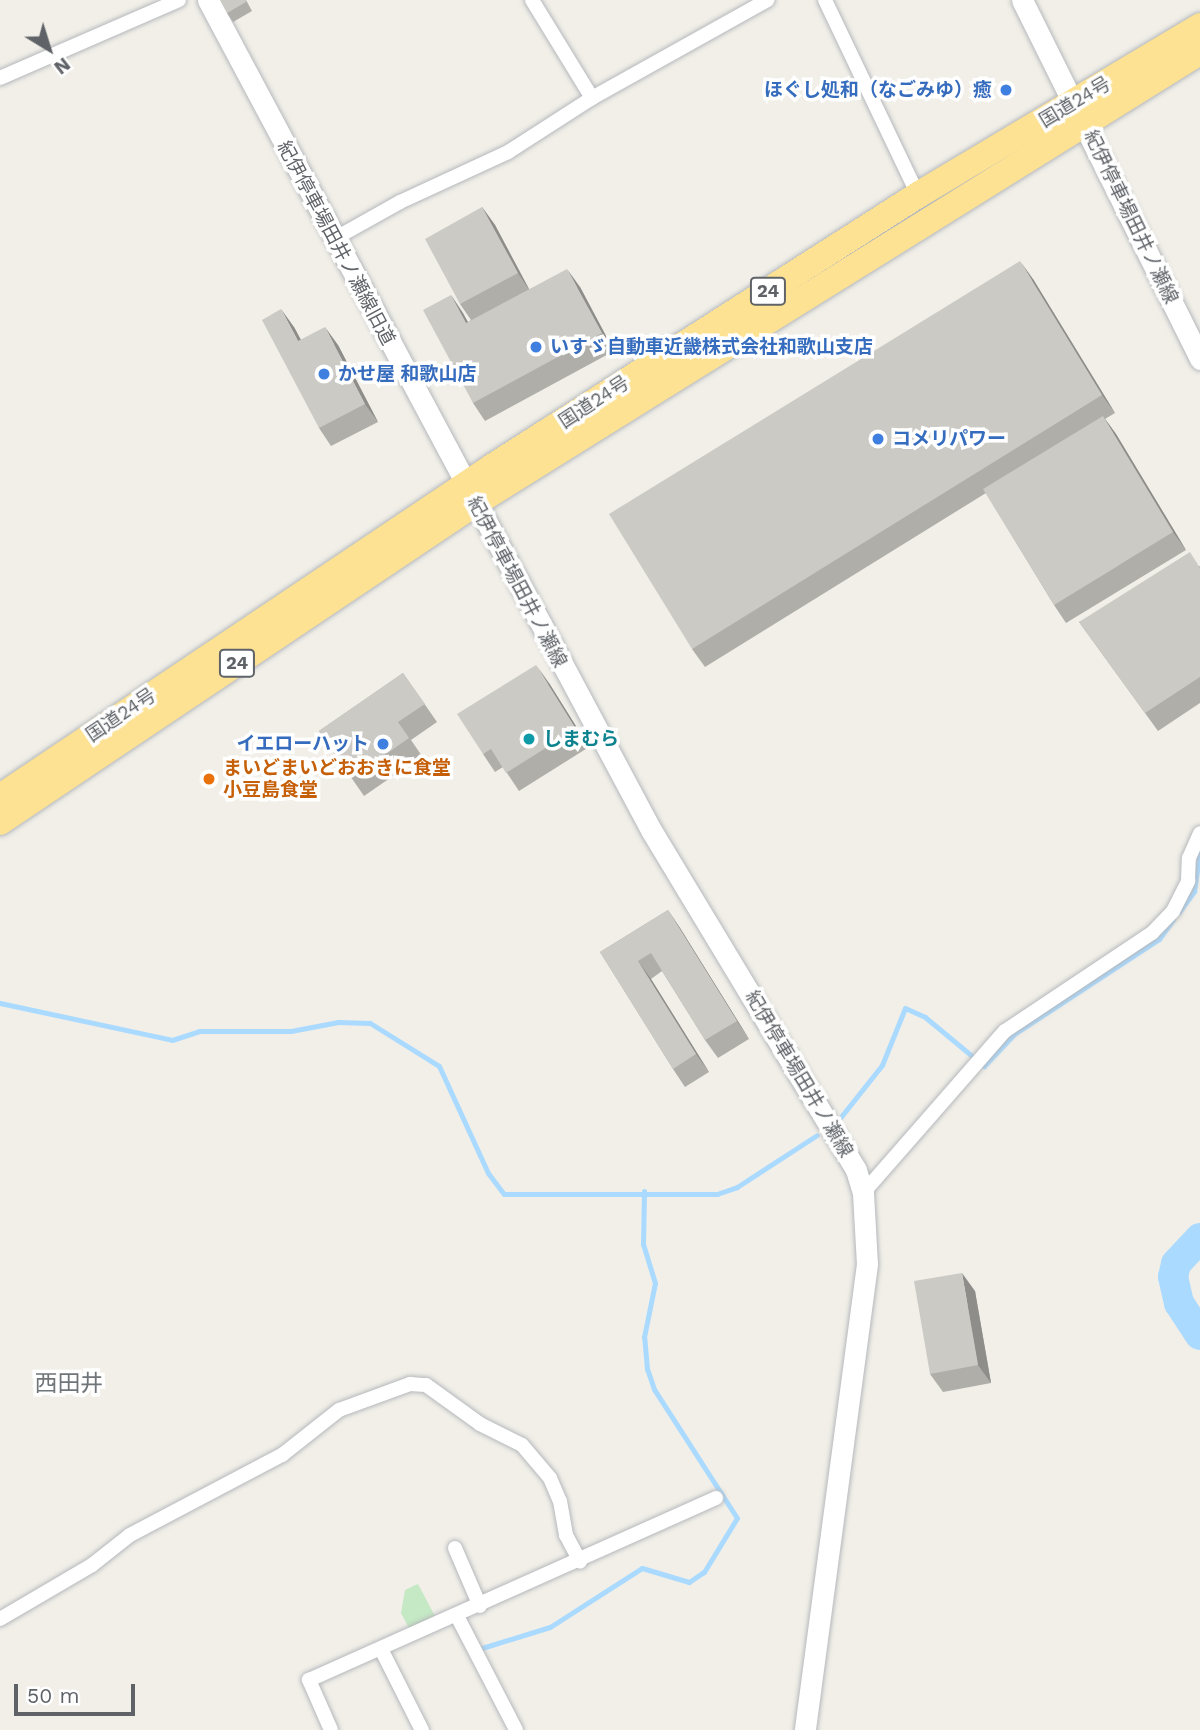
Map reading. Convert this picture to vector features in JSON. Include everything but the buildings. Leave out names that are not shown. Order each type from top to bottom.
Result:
[{"type":"highway","name":"国道24号","points":[[0,797],[469,495],[1080,112],[1200,26]]},
{"type":"highway","name":"国道24号","points":[[0,822],[469,495],[918,195],[1200,52]]},
{"type":"main road","name":"紀伊停車場田井ノ瀬線旧道","points":[[208,0],[469,495]]},
{"type":"main road","name":"紀伊停車場田井ノ瀬線","points":[[1023,0],[1200,359]]},
{"type":"main road","name":"紀伊停車場田井ノ瀬線","points":[[469,495],[651,830],[846,1148],[863,1192],[867,1264],[806,1730]]},
{"type":"street","points":[[0,78],[179,0]]},
{"type":"street","points":[[532,0],[592,98]]},
{"type":"street","points":[[334,239],[400,202],[508,152],[592,98],[766,0]]},
{"type":"street","points":[[825,0],[918,195]]},
{"type":"street","points":[[863,1192],[1004,1031],[1153,933],[1173,911],[1188,881],[1189,858],[1200,833]]},
{"type":"street","points":[[0,1619],[92,1565],[130,1535],[282,1455],[339,1410],[410,1384],[426,1385],[480,1424],[522,1445],[550,1478],[561,1501],[566,1535],[580,1561]]},
{"type":"street","points":[[331,1730],[309,1680],[480,1606],[716,1498]]},
{"type":"street","points":[[455,1548],[480,1606]]},
{"type":"street","points":[[457,1616],[516,1730]]},
{"type":"street","points":[[381,1649],[422,1730]]},
{"type":"green space","points":[[418,1584],[436,1618],[410,1630],[401,1613],[405,1590]]},
{"type":"waterway","points":[[1179,912],[1194,891],[1200,851]]},
{"type":"waterway","points":[[840,1118],[882,1065],[905,1008],[925,1017],[984,1066],[1014,1034],[1159,939],[1173,920]]},
{"type":"waterway","points":[[0,1003],[172,1040],[199,1031],[291,1031],[338,1022],[370,1023],[439,1066],[488,1173],[504,1194],[717,1194],[737,1187],[817,1135]]},
{"type":"waterway","points":[[482,1648],[550,1627],[642,1568],[689,1582],[704,1572],[737,1518],[654,1389],[647,1369],[644,1337],[655,1283],[643,1244],[644,1191]]},
{"type":"waterway","points":[[1200,1238],[1176,1264],[1173,1277],[1179,1303],[1200,1335]]},
{"type":"place","name":"ほぐし処和（なごみゆ）癒","points":[[1006,90]]},
{"type":"place","name":"いすゞ自動車近畿株式会社和歌山支店","points":[[536,347]]},
{"type":"place","name":"かせ屋 和歌山店","points":[[324,374]]},
{"type":"place","name":"コメリパワー","points":[[878,439]]},
{"type":"place","name":"しまむら","points":[[529,739]]},
{"type":"place","name":"イエローハット","points":[[383,744]]},
{"type":"place","name":"まいどまいどおおきに食堂 小豆島食堂","points":[[209,779]]},
{"type":"district","name":"西田井","points":[[69,1384]]}]
